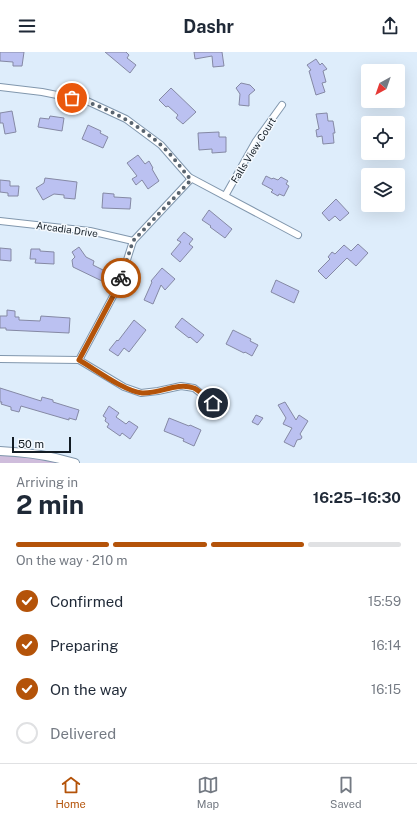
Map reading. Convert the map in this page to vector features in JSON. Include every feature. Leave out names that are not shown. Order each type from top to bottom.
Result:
[{"type":"street","points":[[0,87],[42,92],[87,101],[126,119],[161,145],[189,177],[298,235]]},
{"type":"street","name":"Falls View Court","points":[[224,196],[256,141],[282,105]]},
{"type":"street","points":[[79,360],[119,285],[133,241],[191,180],[189,177]]},
{"type":"street","name":"Arcadia Drive","points":[[0,222],[90,231],[133,241]]},
{"type":"street","points":[[0,359],[79,360],[124,387],[141,393],[181,386],[194,388],[213,403]]},
{"type":"street","points":[[0,451],[38,455],[75,463]]},
{"type":"shaded area","points":[[0,452],[69,463],[0,463]]},
{"type":"building","points":[[0,52],[24,52],[22,66],[13,66],[13,62],[0,61]]},
{"type":"building","points":[[105,52],[126,52],[129,55],[127,58],[136,65],[130,73]]},
{"type":"building","points":[[194,52],[222,52],[224,66],[213,67],[212,56],[195,59]]},
{"type":"building","points":[[316,59],[320,65],[322,63],[327,69],[323,71],[326,82],[322,83],[325,92],[316,95],[309,71],[311,70],[307,65]]},
{"type":"building","points":[[241,83],[250,85],[255,90],[249,95],[249,106],[239,105],[240,94],[236,88]]},
{"type":"building","points":[[171,88],[196,112],[183,124],[176,118],[178,115],[159,100]]},
{"type":"building","points":[[12,111],[16,132],[5,134],[3,123],[0,123],[0,113]]},
{"type":"building","points":[[327,113],[328,121],[333,121],[335,133],[333,133],[334,143],[323,144],[322,136],[317,137],[316,130],[319,129],[316,114]]},
{"type":"building","points":[[50,116],[64,118],[62,131],[38,127],[40,118],[49,119]]},
{"type":"building","points":[[88,125],[101,131],[100,133],[108,137],[103,148],[82,139]]},
{"type":"building","points":[[219,132],[219,137],[226,137],[226,152],[212,153],[212,149],[199,150],[198,133]]},
{"type":"building","points":[[138,155],[145,164],[149,161],[159,181],[148,189],[142,180],[136,185],[132,179],[137,176],[127,163]]},
{"type":"building","points":[[266,176],[278,180],[281,177],[288,181],[286,184],[289,186],[284,196],[279,194],[278,196],[271,192],[273,190],[262,184]]},
{"type":"building","points":[[45,178],[77,182],[75,199],[64,198],[64,195],[54,194],[43,200],[36,188],[44,183]]},
{"type":"building","points":[[0,180],[10,181],[10,186],[19,186],[18,196],[8,196],[8,193],[0,192]]},
{"type":"building","points":[[103,193],[114,194],[114,197],[131,198],[130,209],[102,208]]},
{"type":"building","points":[[336,199],[349,213],[340,221],[335,216],[329,221],[322,213]]},
{"type":"building","points":[[209,210],[232,229],[225,238],[202,220]]},
{"type":"building","points":[[184,232],[193,239],[189,244],[193,247],[180,262],[171,254],[181,242],[177,240]]},
{"type":"building","points":[[358,244],[368,253],[356,266],[347,258],[326,279],[318,271],[330,259],[328,257],[332,252],[335,254],[344,245],[351,251]]},
{"type":"building","points":[[79,247],[86,257],[94,261],[93,265],[107,272],[102,281],[73,267],[72,260],[75,257],[72,252]]},
{"type":"building","points":[[0,248],[11,249],[11,261],[0,260]]},
{"type":"building","points":[[31,249],[54,252],[54,264],[35,263],[36,259],[30,259]]},
{"type":"building","points":[[162,268],[175,279],[165,290],[161,285],[153,304],[144,300],[152,282],[151,281]]},
{"type":"building","points":[[276,280],[299,291],[294,303],[271,292]]},
{"type":"building","points":[[7,310],[15,311],[15,317],[19,317],[19,320],[40,321],[41,316],[70,318],[69,333],[6,330],[6,328],[0,328],[0,316],[7,316]]},
{"type":"building","points":[[182,318],[204,335],[197,343],[175,327]]},
{"type":"building","points":[[134,320],[146,330],[129,352],[124,348],[118,356],[109,350]]},
{"type":"building","points":[[233,330],[251,339],[250,341],[258,345],[252,356],[226,344]]},
{"type":"building","points":[[0,388],[41,401],[42,397],[53,400],[53,402],[79,410],[76,420],[69,418],[69,420],[21,406],[19,412],[11,410],[11,407],[1,404],[2,402],[0,402]]},
{"type":"building","points":[[285,402],[296,420],[299,415],[308,421],[300,434],[302,437],[301,439],[297,440],[294,447],[284,442],[292,428],[283,424],[286,418],[278,405]]},
{"type":"building","points":[[109,406],[119,413],[116,417],[126,424],[129,421],[138,427],[130,439],[122,433],[120,436],[107,427],[109,424],[105,421],[106,418],[103,416]]},
{"type":"building","points":[[256,415],[263,418],[258,425],[252,422]]},
{"type":"building","points":[[169,418],[201,430],[194,446],[183,441],[184,439],[164,431]]},
{"type":"way so far","points":[[72,98],[87,101],[126,119],[161,145],[191,180],[133,241],[121,278]]},
{"type":"route","points":[[121,278],[119,285],[79,360],[124,387],[141,393],[181,386],[194,388],[213,403]]}]
